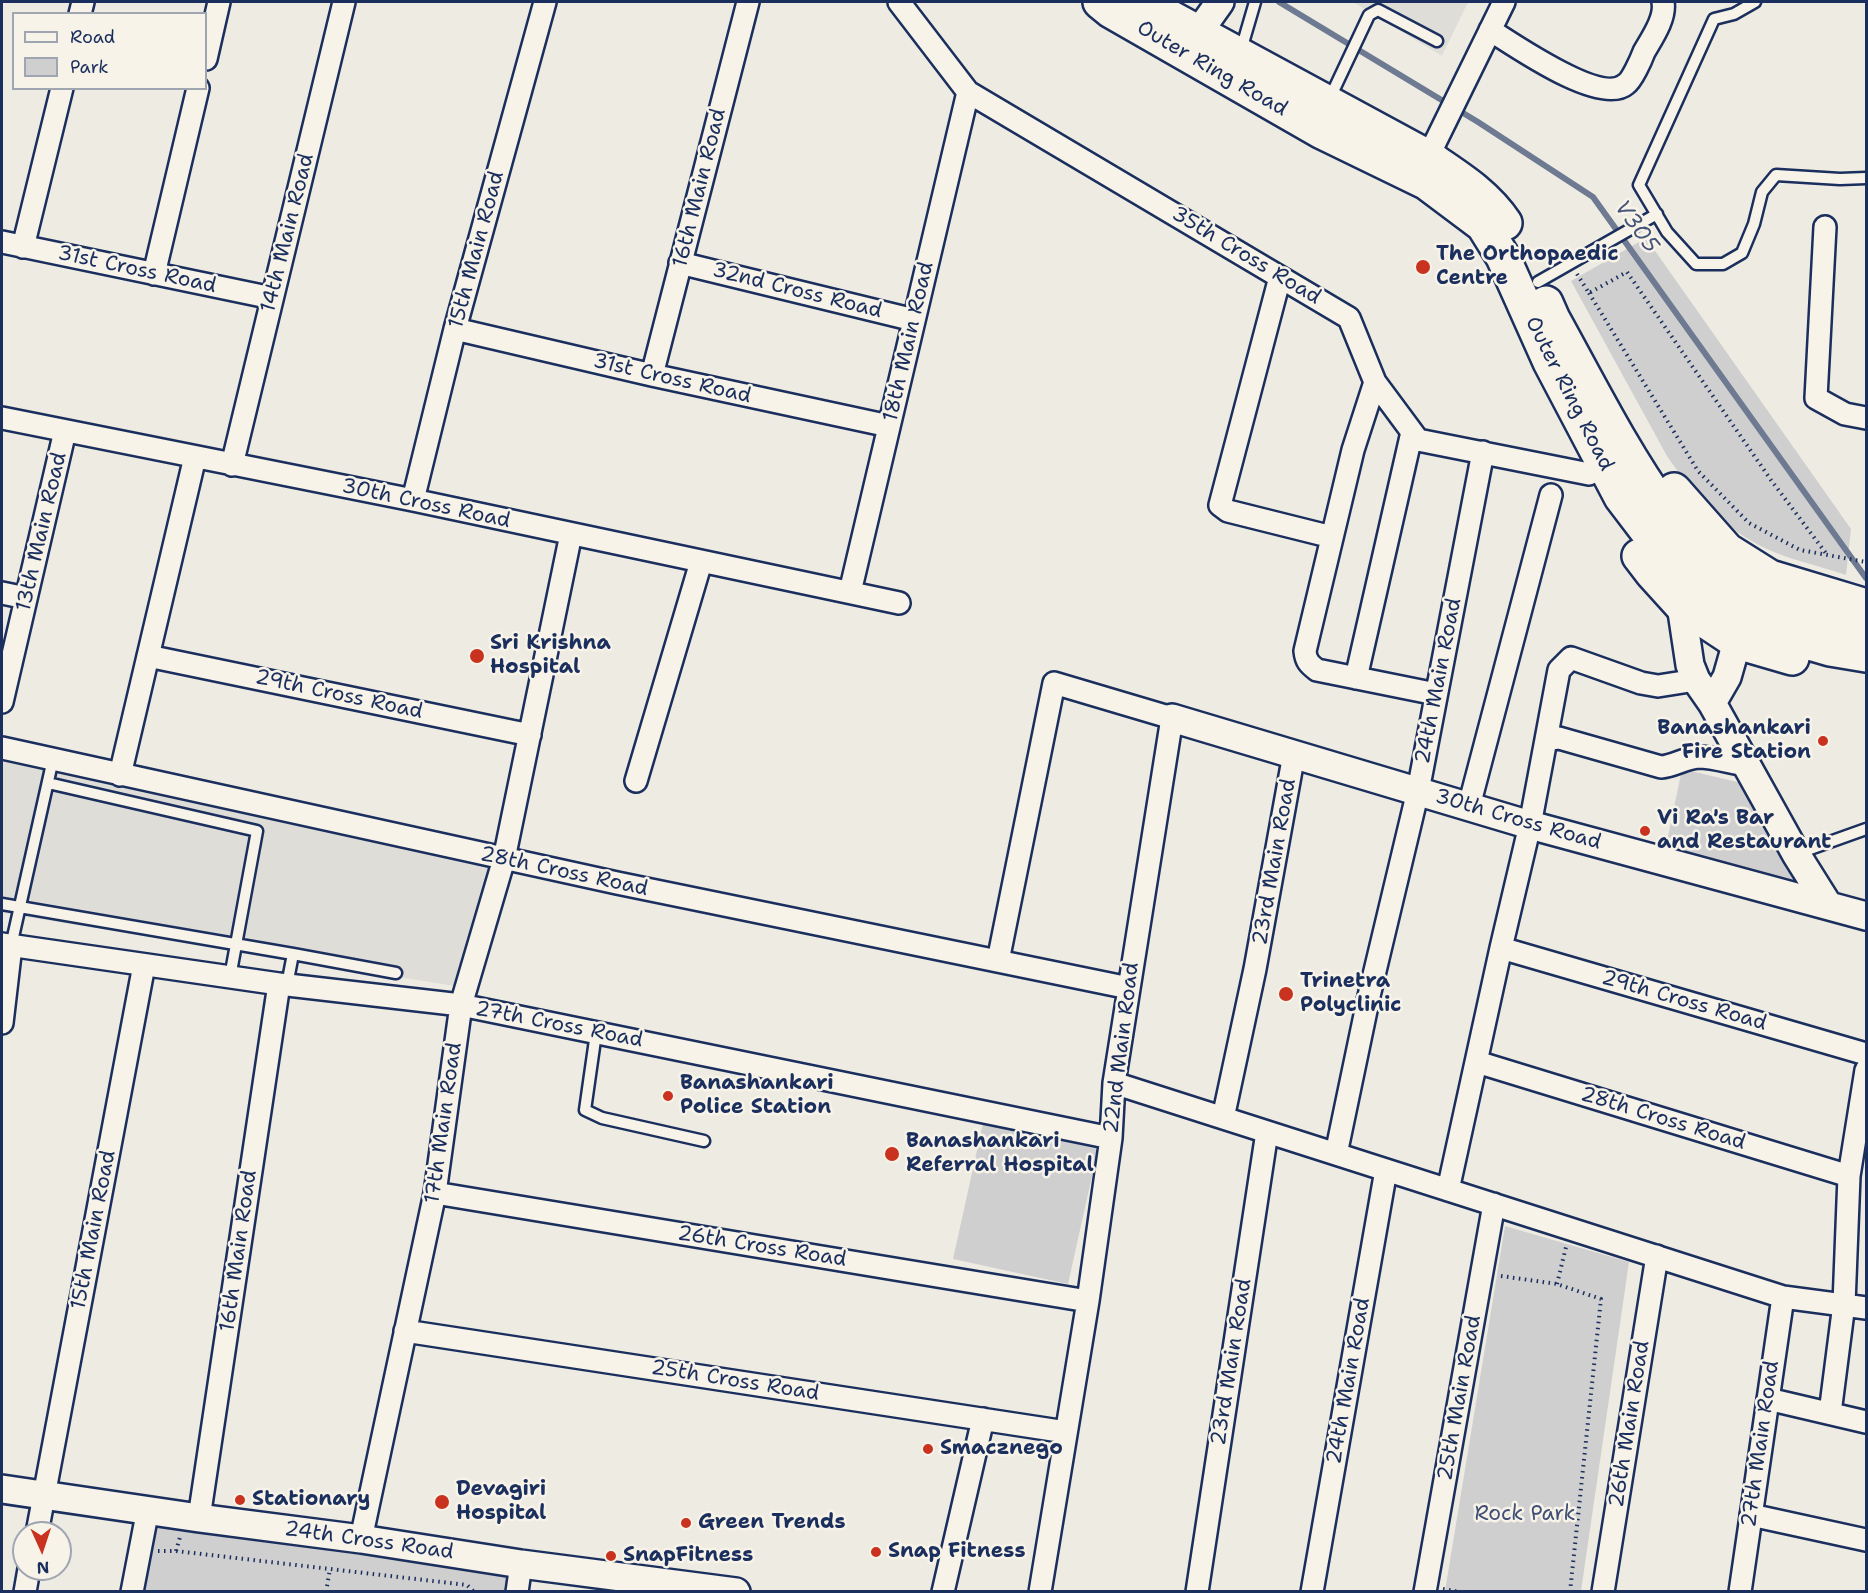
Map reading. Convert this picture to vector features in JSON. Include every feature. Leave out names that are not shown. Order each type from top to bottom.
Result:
[{"type":"highway","name":"Outer Ring Road","points":[[1100,2],[1111,11],[1322,132],[1427,183],[1483,225],[1644,480],[1692,548],[1739,586],[1781,609],[1844,636],[1866,656]]},
{"type":"highway","name":"Outer Ring Road","points":[[1142,2],[1428,157],[1468,184],[1495,208],[1522,249],[1538,282],[1544,324]]},
{"type":"highway","points":[[1866,606],[1770,577],[1727,550],[1660,474],[1588,348],[1544,324],[1539,363],[1589,474],[1608,511],[1639,556],[1681,605],[1737,642],[1828,668],[1866,674]]},
{"type":"street","points":[[207,55],[219,2]]},
{"type":"street","name":"14th Main Road","points":[[232,465],[344,2]]},
{"type":"street","name":"15th Main Road","points":[[413,500],[455,329],[545,2]]},
{"type":"street","name":"16th Main Road","points":[[652,375],[748,2]]},
{"type":"street","name":"35th Cross Road","points":[[899,2],[968,92],[1349,318],[1375,382],[1418,440],[1589,474]]},
{"type":"street","points":[[1198,33],[1221,2]]},
{"type":"street","points":[[1428,157],[1504,2]]},
{"type":"street","points":[[1490,30],[1559,72],[1592,86],[1614,89],[1627,84],[1662,18],[1663,2]]},
{"type":"street","points":[[23,247],[62,90]]},
{"type":"street","points":[[154,274],[198,90]]},
{"type":"street","name":"18th Main Road","points":[[850,592],[968,92]]},
{"type":"street","points":[[1825,227],[1816,398],[1845,414],[1866,418]]},
{"type":"street","name":"31st Cross Road","points":[[2,242],[272,298]]},
{"type":"street","name":"32nd Cross Road","points":[[680,263],[914,320]]},
{"type":"street","points":[[1280,277],[1220,505],[1228,511],[1332,537]]},
{"type":"street","name":"31st Cross Road","points":[[455,329],[652,375],[889,426]]},
{"type":"street","points":[[1375,382],[1353,450],[1305,651],[1306,657],[1308,663],[1317,670],[1436,694]]},
{"type":"street","name":"30th Cross Road","points":[[2,418],[413,500],[899,603]]},
{"type":"street","name":"13th Main Road","points":[[2,702],[65,431]]},
{"type":"street","points":[[1356,678],[1412,432]]},
{"type":"street","name":"24th Main Road","points":[[1336,1154],[1369,996],[1418,791],[1483,452]]},
{"type":"street","points":[[120,774],[195,457]]},
{"type":"street","points":[[1469,806],[1551,495]]},
{"type":"street","name":"17th Main Road","points":[[361,1539],[435,1193],[461,1005],[504,859],[571,534]]},
{"type":"street","points":[[636,782],[701,562]]},
{"type":"street","points":[[2,593],[26,598]]},
{"type":"street","points":[[1681,605],[1690,666],[1696,680],[1712,703],[1796,854],[1828,905]]},
{"type":"street","points":[[1712,703],[1727,677],[1737,642]]},
{"type":"street","name":"29th Cross Road","points":[[148,656],[530,735]]},
{"type":"street","points":[[1448,1190],[1530,825],[1559,670],[1571,658],[1641,683],[1658,686],[1696,680]]},
{"type":"street","points":[[998,961],[1054,682],[1172,718]]},
{"type":"street","name":"30th Cross Road","points":[[1172,718],[1530,825],[1866,916]]},
{"type":"street","name":"22nd Main Road","points":[[1040,1592],[1088,1301],[1111,1138],[1114,1083],[1172,718]]},
{"type":"street","points":[[1545,745],[1550,739],[1559,738],[1661,767],[1673,766],[1686,759],[1699,757],[1746,765]]},
{"type":"street","name":"28th Cross Road","points":[[2,748],[504,859],[1129,988]]},
{"type":"street","name":"23rd Main Road","points":[[1223,1118],[1255,969],[1294,754]]},
{"type":"street","points":[[2,1023],[6,945]]},
{"type":"street","name":"27th Cross Road","points":[[6,945],[283,984],[461,1005],[1111,1138]]},
{"type":"street","name":"29th Cross Road","points":[[1501,948],[1866,1054]]},
{"type":"street","name":"15th Main Road","points":[[44,1495],[144,965]]},
{"type":"street","name":"16th Main Road","points":[[199,1518],[283,984]]},
{"type":"street","name":"28th Cross Road","points":[[1477,1062],[1849,1176]]},
{"type":"street","points":[[1830,1413],[1844,1305],[1849,1176],[1866,1070]]},
{"type":"street","points":[[1114,1083],[1783,1297],[1866,1308]]},
{"type":"street","name":"23rd Main Road","points":[[1197,1592],[1267,1132]]},
{"type":"street","name":"24th Main Road","points":[[1312,1592],[1386,1170]]},
{"type":"street","name":"26th Cross Road","points":[[435,1193],[1088,1301]]},
{"type":"street","name":"25th Main Road","points":[[1432,1590],[1494,1204]]},
{"type":"street","name":"26th Main Road","points":[[1603,1592],[1656,1256]]},
{"type":"street","name":"27th Main Road","points":[[1740,1592],[1783,1297]]},
{"type":"street","name":"25th Cross Road","points":[[405,1331],[1066,1432]]},
{"type":"street","points":[[1768,1399],[1866,1422]]},
{"type":"street","points":[[943,1592],[982,1419]]},
{"type":"street","name":"24th Cross Road","points":[[2,1489],[361,1539],[654,1586],[736,1592]]},
{"type":"street","points":[[39,1521],[44,1495]]},
{"type":"street","points":[[132,1592],[148,1509]]},
{"type":"street","points":[[1751,1515],[1866,1540]]},
{"type":"street","points":[[517,1592],[522,1564]]},
{"type":"lane","points":[[1239,55],[1255,2]]},
{"type":"lane","points":[[1755,2],[1734,14],[1714,19],[1639,185],[1667,232],[1696,264],[1723,264],[1742,254],[1754,224],[1762,192],[1776,175],[1840,179],[1866,178]]},
{"type":"lane","points":[[1328,103],[1369,15],[1378,10],[1437,41]]},
{"type":"lane","points":[[1538,282],[1656,214]]},
{"type":"lane","points":[[6,945],[19,908],[53,759]]},
{"type":"lane","points":[[48,783],[257,831],[230,977]]},
{"type":"lane","points":[[1796,854],[1866,829]]},
{"type":"lane","points":[[2,904],[396,973]]},
{"type":"lane","points":[[283,984],[293,954]]},
{"type":"lane","points":[[596,1033],[585,1110],[602,1118],[704,1142]]},
{"type":"path","points":[[1571,263],[1698,471],[1749,523],[1800,550],[1866,562]]},
{"type":"path","points":[[1589,293],[1627,273],[1771,480],[1828,556]]},
{"type":"path","points":[[1570,1229],[1557,1284],[1601,1299],[1570,1592]]},
{"type":"path","points":[[154,1559],[155,1551],[176,1551],[467,1585],[474,1592]]},
{"type":"path","points":[[326,1592],[330,1569]]},
{"type":"path","points":[[1432,1590],[1460,1592]]},
{"type":"shaded area","points":[[1353,2],[1468,2],[1442,56]]},
{"type":"shaded area","points":[[2,757],[490,864],[461,987],[2,913]]},
{"type":"green space","points":[[1646,238],[1851,529],[1846,575],[1776,553],[1737,532],[1699,497],[1667,456],[1571,281]]},
{"type":"green space","points":[[1682,769],[1746,784],[1802,893],[1665,851]]},
{"type":"green space","points":[[983,1123],[1098,1149],[1068,1284],[953,1259]]},
{"type":"green space","name":"Rock Park","points":[[1505,1226],[1629,1262],[1581,1591],[1445,1591]]},
{"type":"green space","points":[[152,1515],[514,1572],[511,1591],[139,1592]]},
{"type":"waterway","name":"V305","points":[[1279,2],[1478,122],[1593,197],[1866,578]]},
{"type":"place","name":"The Orthopaedic Centre","points":[[1423,267]]},
{"type":"place","name":"Sri Krishna Hospital","points":[[477,656]]},
{"type":"place","name":"Banashankari Fire Station","points":[[1823,741]]},
{"type":"place","name":"Vi Ra's Bar and Restaurant","points":[[1645,831]]},
{"type":"place","name":"Trinetra Polyclinic","points":[[1286,994]]},
{"type":"place","name":"Banashankari Police Station","points":[[668,1096]]},
{"type":"place","name":"Banashankari Referral Hospital","points":[[892,1154]]},
{"type":"place","name":"Smacznego","points":[[928,1449]]},
{"type":"place","name":"Stationary","points":[[240,1500]]},
{"type":"place","name":"Devagiri Hospital","points":[[442,1502]]},
{"type":"place","name":"Green Trends","points":[[686,1523]]},
{"type":"place","name":"Snap Fitness","points":[[876,1552]]},
{"type":"place","name":"SnapFitness","points":[[611,1556]]}]
